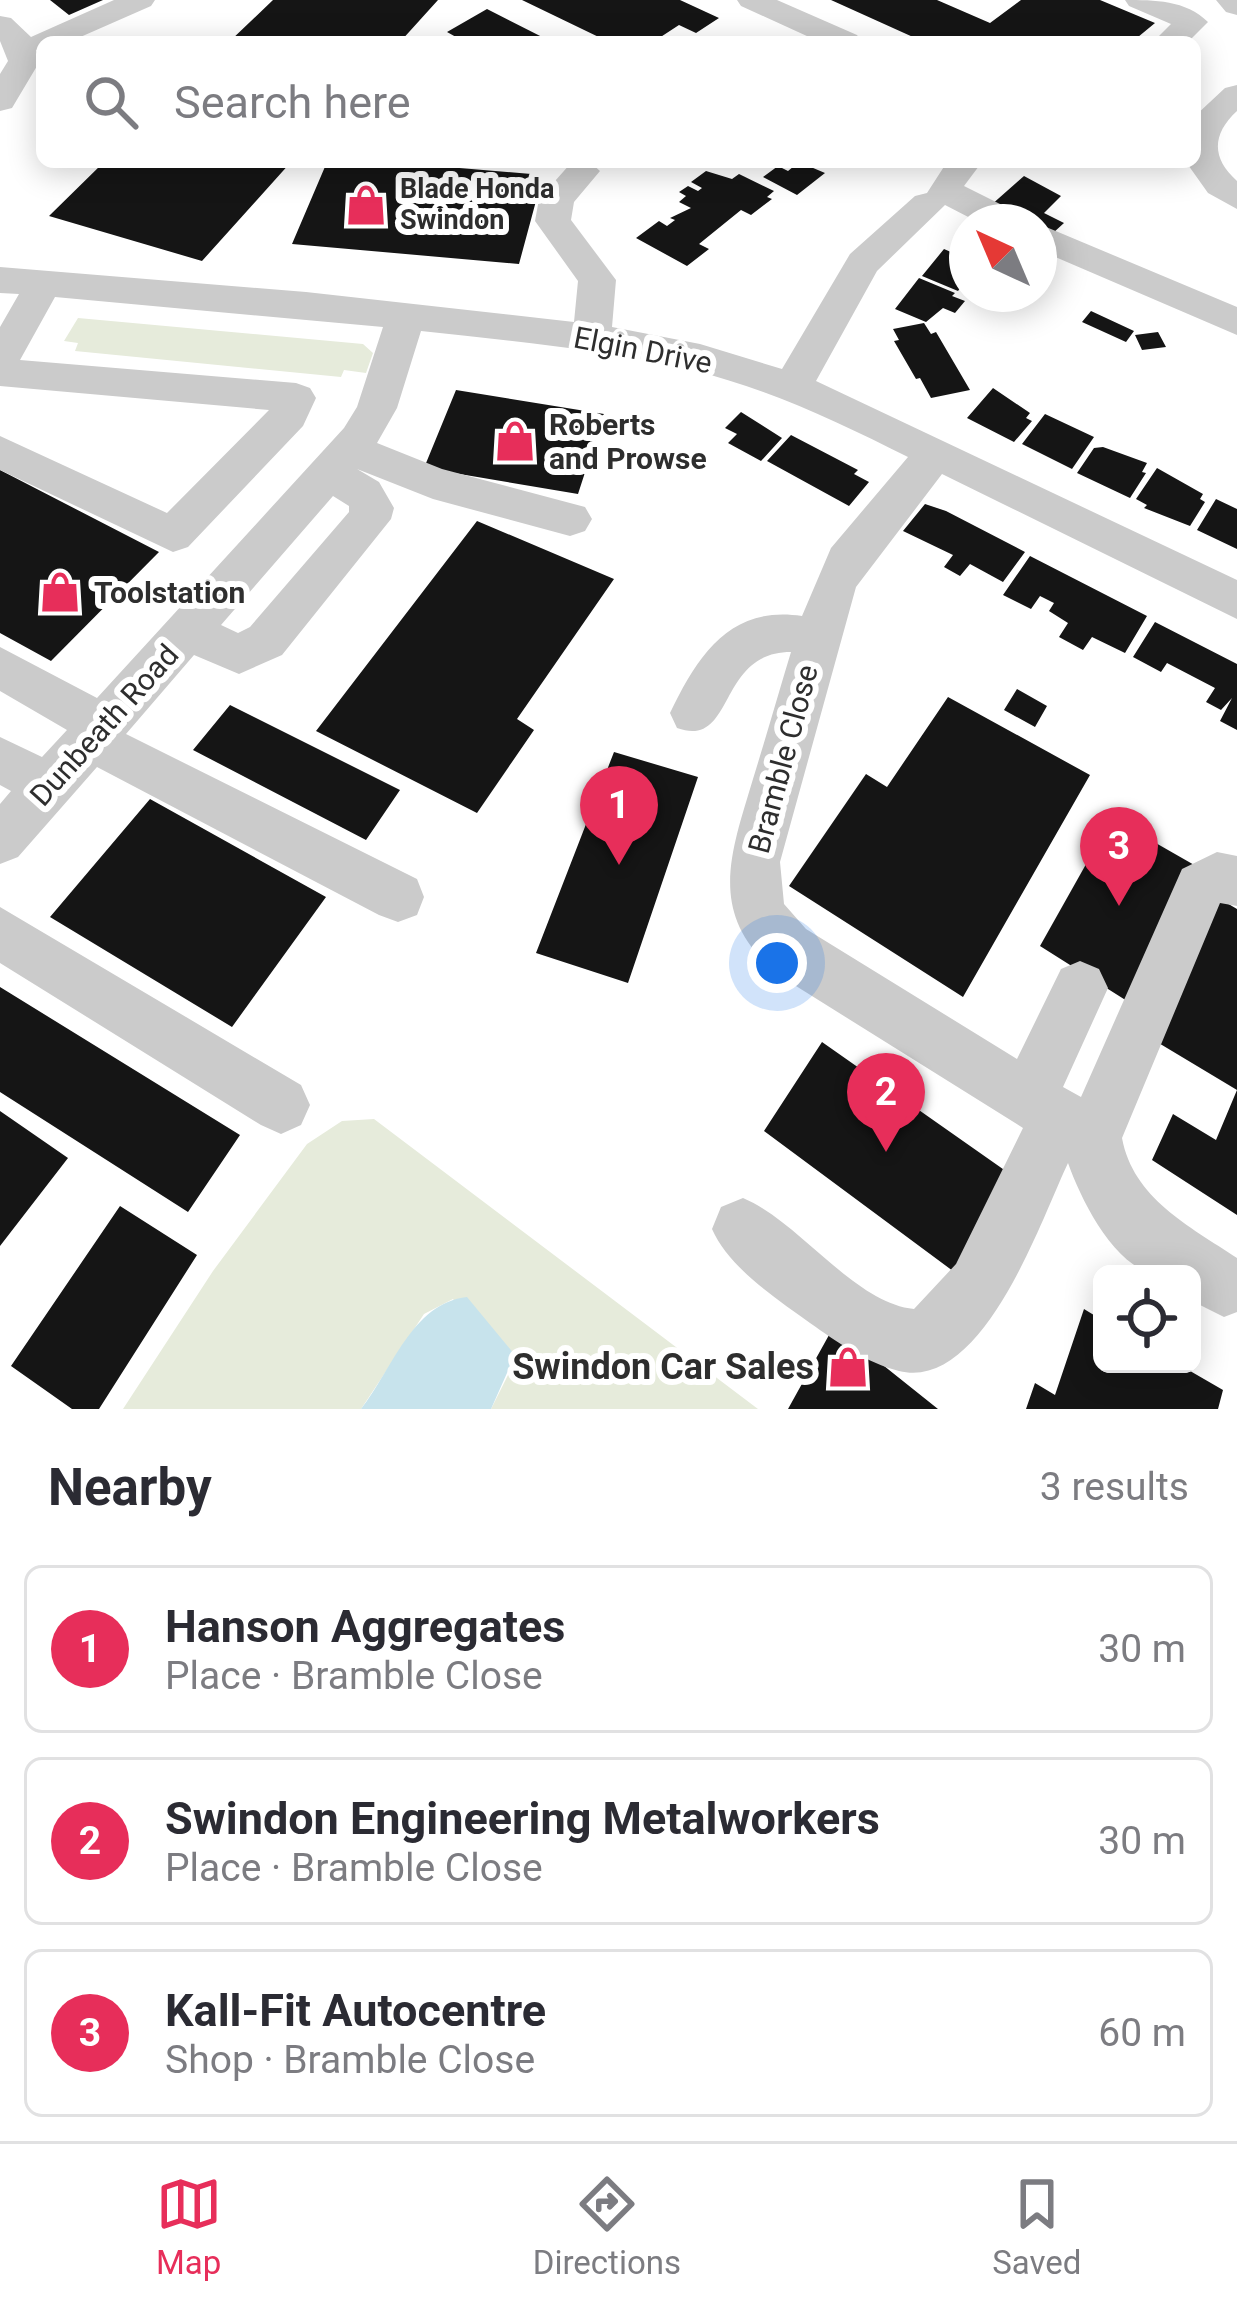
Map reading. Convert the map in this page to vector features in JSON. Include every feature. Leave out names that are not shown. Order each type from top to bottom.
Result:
[{"type":"street","points":[[57,36],[140,0]]},
{"type":"street","points":[[752,0],[803,9],[838,36]]},
{"type":"street","points":[[1140,0],[1189,21]]},
{"type":"street","points":[[0,25],[36,45],[0,101]]},
{"type":"street","points":[[1201,134],[1208,118],[1237,95]]},
{"type":"street","points":[[1201,160],[1207,173],[1237,198]]},
{"type":"street","points":[[583,171],[557,199],[553,221],[597,280],[592,337]]},
{"type":"street","points":[[792,387],[863,263],[946,185],[977,204]]},
{"type":"street","points":[[1057,243],[1237,322]]},
{"type":"street","points":[[1114,313],[1142,278]]},
{"type":"street","name":"Elgin Drive","points":[[0,280],[406,316],[592,337],[700,358],[792,387],[1237,601]]},
{"type":"street","points":[[0,360],[44,284]]},
{"type":"street","name":"Dunbeath Road","points":[[0,840],[327,475],[377,408],[406,316]]},
{"type":"street","points":[[0,372],[296,398],[289,415],[173,536],[0,452]]},
{"type":"street","name":"Bramble Close","points":[[936,453],[847,560],[816,637],[754,862],[753,899],[762,923],[800,957],[1060,1118]]},
{"type":"street","points":[[234,473],[433,483],[570,519]]},
{"type":"street","points":[[188,631],[239,654],[266,641],[369,520],[372,508],[364,494],[327,475]]},
{"type":"street","points":[[694,713],[722,662],[742,641],[781,630],[816,637]]},
{"type":"street","points":[[0,667],[97,733],[398,897]]},
{"type":"street","points":[[0,759],[49,787]]},
{"type":"street","points":[[743,1229],[877,1332],[914,1341],[935,1332],[960,1311],[978,1286],[1060,1118],[1201,886],[1217,877],[1237,881]]},
{"type":"street","points":[[0,933],[281,1105]]},
{"type":"street","points":[[1080,988],[1060,1118],[1094,1160],[1114,1204],[1224,1286]]},
{"type":"green space","points":[[78,318],[363,344],[373,353],[366,373],[344,370],[341,377],[75,351],[78,343],[64,341]]},
{"type":"green space","points":[[374,1119],[758,1409],[491,1409],[509,1373],[453,1299],[424,1314],[361,1409],[123,1409],[213,1271],[307,1144],[342,1121]]},
{"type":"water","points":[[467,1297],[515,1355],[491,1409],[361,1409],[417,1325],[448,1302]]},
{"type":"building","points":[[50,0],[103,0],[69,15]]},
{"type":"building","points":[[273,0],[438,0],[405,36],[235,36]]},
{"type":"building","points":[[522,0],[680,0],[719,18],[696,33],[679,25],[662,36],[597,36]]},
{"type":"building","points":[[831,0],[937,0],[990,23],[1021,0],[1100,0],[1155,23],[1139,36],[911,36]]},
{"type":"building","points":[[487,9],[540,36],[454,36],[447,32]]},
{"type":"building","points":[[98,168],[286,168],[202,261],[49,216]]},
{"type":"building","points":[[324,168],[460,168],[543,175],[519,264],[292,244]]},
{"type":"building","points":[[775,168],[813,168],[825,173],[797,195],[763,177]]},
{"type":"building","points":[[706,171],[732,179],[739,174],[774,191],[767,197],[772,199],[751,215],[741,210],[699,244],[709,249],[687,266],[636,238],[659,221],[667,226],[675,220],[670,218],[691,208],[679,202],[686,196],[679,192],[688,186],[702,188],[691,182]]},
{"type":"building","points":[[1024,176],[1061,196],[1053,204],[992,204]]},
{"type":"building","points":[[944,249],[949,251],[949,287],[922,276]]},
{"type":"building","points":[[919,278],[949,290],[949,310],[943,308],[926,322],[895,309]]},
{"type":"building","points":[[1091,311],[1134,331],[1126,342],[1082,322]]},
{"type":"building","points":[[924,323],[931,334],[936,332],[970,390],[931,398],[920,378],[916,379],[894,341],[899,340],[893,329]]},
{"type":"building","points":[[1158,332],[1166,347],[1142,350],[1135,335]]},
{"type":"building","points":[[993,388],[1030,413],[1026,418],[1032,421],[1014,442],[967,418]]},
{"type":"building","name":"Roberts and Prowse","points":[[456,390],[604,414],[578,494],[424,468]]},
{"type":"building","points":[[741,412],[782,438],[761,461],[728,443],[737,434],[725,428]]},
{"type":"building","points":[[1045,414],[1094,437],[1072,469],[1022,444]]},
{"type":"building","points":[[791,435],[858,470],[854,474],[869,482],[849,506],[767,461]]},
{"type":"building","points":[[1094,448],[1147,463],[1130,498],[1077,473]]},
{"type":"building","points":[[1157,468],[1203,494],[1200,499],[1205,502],[1190,526],[1144,508],[1147,505],[1136,499]]},
{"type":"building","name":"Toolstation","points":[[0,470],[159,552],[51,661],[0,633]]},
{"type":"building","points":[[1216,499],[1237,509],[1237,549],[1197,530]]},
{"type":"building","points":[[925,504],[1025,552],[1003,582],[970,564],[960,576],[944,567],[953,555],[903,531]]},
{"type":"building","points":[[477,521],[614,579],[517,719],[534,730],[477,813],[316,731]]},
{"type":"building","points":[[1030,556],[1147,616],[1125,653],[1092,637],[1083,650],[1059,637],[1068,623],[1049,611],[1054,603],[1040,596],[1031,609],[1003,595]]},
{"type":"building","points":[[1155,622],[1237,664],[1237,730],[1220,721],[1232,698],[1221,710],[1206,702],[1215,688],[1167,663],[1161,672],[1133,657]]},
{"type":"building","points":[[1017,689],[1047,706],[1035,727],[1004,710]]},
{"type":"building","points":[[948,697],[1090,775],[963,997],[789,886],[866,774],[887,787]]},
{"type":"building","points":[[230,705],[400,790],[366,840],[193,750]]},
{"type":"building","points":[[614,752],[698,777],[628,983],[536,953]]},
{"type":"building","points":[[150,799],[326,897],[232,1027],[50,917]]},
{"type":"building","points":[[1112,818],[1196,866],[1127,1001],[1040,946]]},
{"type":"building","points":[[1208,892],[1237,909],[1237,1090],[1142,1033]]},
{"type":"building","points":[[0,987],[240,1135],[188,1212],[0,1092]]},
{"type":"building","points":[[822,1042],[1010,1174],[957,1274],[764,1131]]},
{"type":"building","points":[[1237,1090],[1237,1215],[1152,1160],[1173,1114],[1216,1140]]},
{"type":"building","points":[[0,1111],[68,1158],[0,1246]]},
{"type":"building","points":[[120,1206],[197,1255],[99,1409],[72,1409],[11,1366]]},
{"type":"building","points":[[1084,1309],[1093,1314],[1093,1373],[1194,1373],[1223,1390],[1218,1409],[1026,1409],[1035,1383],[1055,1395]]},
{"type":"building","name":"Swindon Car Sales","points":[[834,1326],[938,1409],[788,1409]]},
{"type":"place","name":"Blade Honda Swindon","points":[[366,205]]},
{"type":"place","name":"Roberts and Prowse","points":[[515,441]]},
{"type":"place","name":"Toolstation","points":[[60,592]]},
{"type":"place","name":"Hanson Aggregates","points":[[619,865]]},
{"type":"place","name":"Kall-Fit Autocentre","points":[[1119,906]]},
{"type":"place","name":"Swindon Engineering Metalworkers","points":[[886,1152]]},
{"type":"place","name":"Swindon Car Sales","points":[[848,1367]]}]
